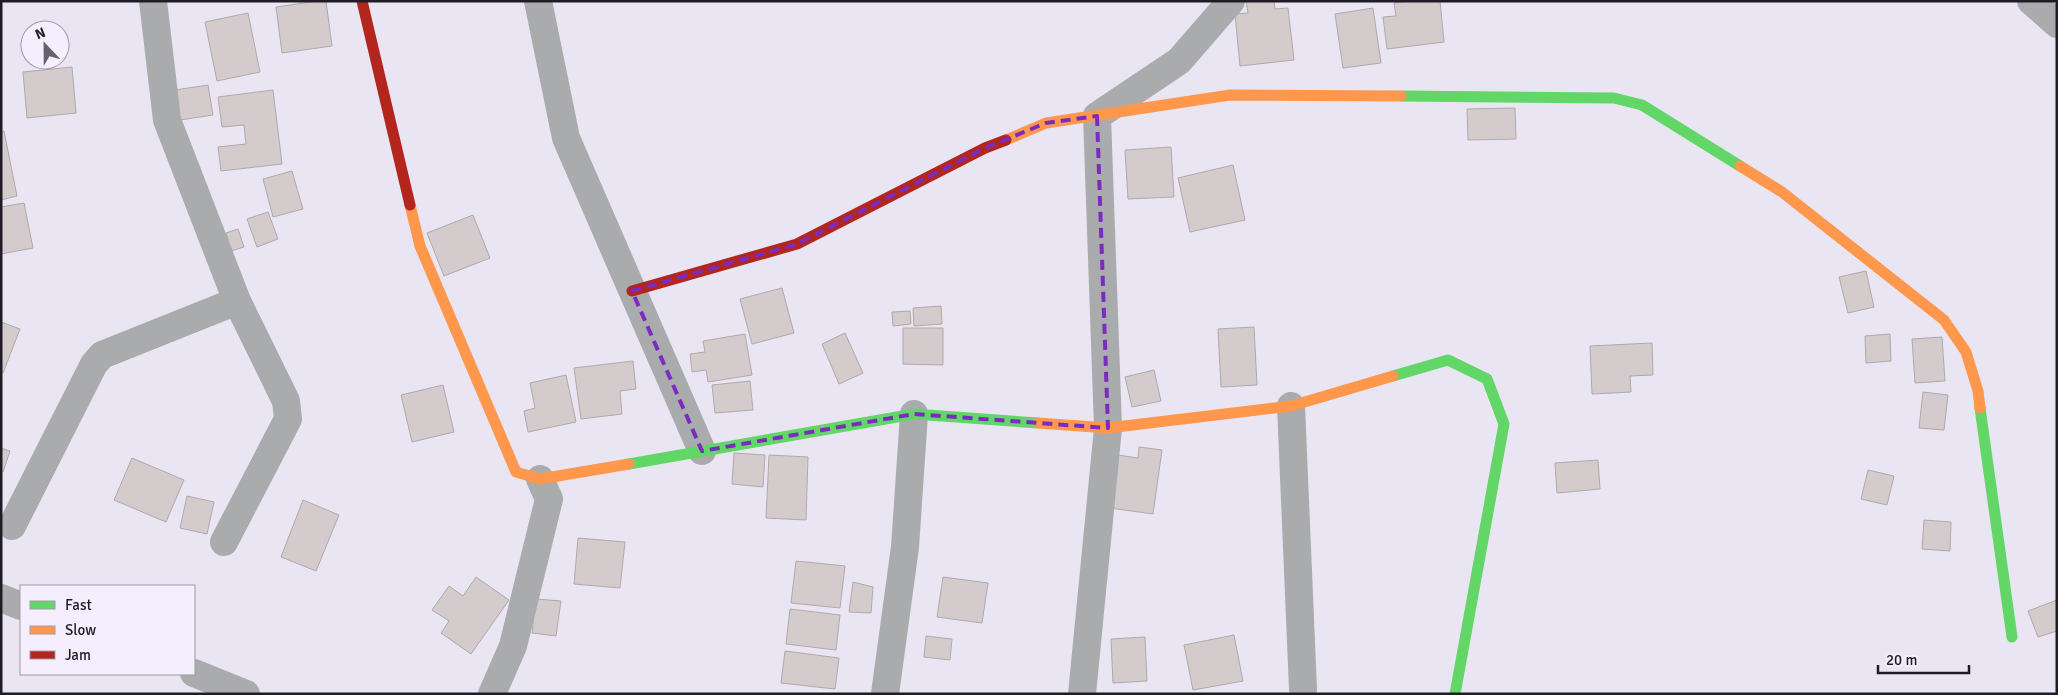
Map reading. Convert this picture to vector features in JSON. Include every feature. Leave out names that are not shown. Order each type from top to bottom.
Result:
[{"type":"street","points":[[153,1],[168,120],[237,301],[286,401],[288,419],[224,542]]},
{"type":"street","points":[[362,1],[395,147],[420,246],[516,472],[540,479],[914,414],[1108,428],[1291,406],[1448,360],[1487,379],[1504,424],[1455,694]]},
{"type":"street","points":[[538,1],[566,138],[702,451]]},
{"type":"street","points":[[1097,116],[1180,61],[1231,1]]},
{"type":"street","points":[[2031,1],[2057,24]]},
{"type":"street","points":[[632,291],[798,244],[985,148],[1046,123],[1230,95],[1614,98],[1642,104],[1782,192],[1944,320],[1966,352],[1978,391],[2012,637]]},
{"type":"street","points":[[1082,694],[1108,428],[1097,116]]},
{"type":"street","points":[[12,526],[94,364],[102,355],[237,301]]},
{"type":"street","points":[[1291,406],[1302,689]]},
{"type":"street","points":[[885,694],[905,547],[914,414]]},
{"type":"street","points":[[492,694],[514,646],[549,499],[540,479]]},
{"type":"street","points":[[1,598],[20,606]]},
{"type":"street","points":[[195,673],[246,694]]},
{"type":"highlighted area","points":[[1097,116],[1108,428],[914,414],[702,451],[632,291],[797,244],[985,148],[1046,123]]},
{"type":"building","points":[[326,1],[332,46],[282,53],[276,7]]},
{"type":"building","points":[[1246,1],[1274,1],[1275,9],[1288,8],[1294,60],[1240,66],[1235,14],[1248,13]]},
{"type":"building","points":[[1440,1],[1444,42],[1387,49],[1383,17],[1396,16],[1394,3]]},
{"type":"building","points":[[1373,8],[1381,63],[1343,68],[1335,14]]},
{"type":"building","points":[[248,13],[260,72],[217,81],[205,22]]},
{"type":"building","points":[[70,67],[72,67],[76,113],[27,118],[23,72],[70,70]]},
{"type":"building","points":[[208,85],[213,115],[180,120],[175,90]]},
{"type":"building","points":[[273,90],[282,164],[221,171],[218,147],[246,144],[244,125],[222,127],[218,97]]},
{"type":"building","points":[[1515,108],[1516,139],[1468,140],[1467,109]]},
{"type":"building","points":[[4,131],[17,196],[1,200],[1,132]]},
{"type":"building","points":[[1171,147],[1174,197],[1128,199],[1125,150]]},
{"type":"building","points":[[1233,165],[1245,220],[1190,232],[1178,178]]},
{"type":"building","points":[[292,171],[303,209],[273,217],[263,179]]},
{"type":"building","points":[[24,203],[33,248],[1,254],[1,207]]},
{"type":"building","points":[[268,212],[278,239],[257,247],[247,219]]},
{"type":"building","points":[[473,215],[490,258],[444,276],[427,233]]},
{"type":"building","points":[[238,229],[244,247],[231,251],[226,233]]},
{"type":"building","points":[[1866,271],[1874,307],[1848,313],[1839,277]]},
{"type":"building","points":[[782,288],[794,333],[752,344],[740,299]]},
{"type":"building","points":[[941,306],[942,324],[914,326],[913,308]]},
{"type":"building","points":[[910,311],[911,324],[893,326],[892,312]]},
{"type":"building","points":[[1,322],[20,329],[3,373],[1,373]]},
{"type":"building","points":[[1254,327],[1257,385],[1221,387],[1218,329]]},
{"type":"building","points":[[903,328],[943,328],[943,365],[903,364]]},
{"type":"building","points":[[845,333],[863,373],[839,384],[822,344]]},
{"type":"building","points":[[745,334],[752,375],[708,382],[706,370],[692,372],[690,354],[705,352],[703,341]]},
{"type":"building","points":[[1890,334],[1891,361],[1866,363],[1865,336]]},
{"type":"building","points":[[1942,337],[1945,381],[1915,383],[1912,339]]},
{"type":"building","points":[[1652,343],[1653,375],[1630,376],[1631,392],[1592,394],[1590,346]]},
{"type":"building","points":[[633,361],[636,389],[620,391],[622,414],[581,419],[574,368]]},
{"type":"building","points":[[1154,370],[1161,401],[1132,407],[1125,377]]},
{"type":"building","points":[[566,375],[576,422],[528,432],[524,411],[535,408],[530,383]]},
{"type":"building","points":[[750,381],[753,410],[715,413],[712,385]]},
{"type":"building","points":[[443,385],[454,432],[412,442],[401,395]]},
{"type":"building","points":[[1923,392],[1948,395],[1944,430],[1919,428]]},
{"type":"building","points":[[1139,447],[1162,450],[1153,514],[1110,508],[1118,455],[1138,458]]},
{"type":"building","points":[[1,448],[10,451],[3,472],[1,471]]},
{"type":"building","points":[[734,453],[765,455],[763,487],[732,484]]},
{"type":"building","points":[[769,455],[808,457],[806,520],[766,518]]},
{"type":"building","points":[[132,458],[184,480],[166,522],[114,500]]},
{"type":"building","points":[[1598,460],[1600,489],[1557,493],[1555,463]]},
{"type":"building","points":[[1868,470],[1894,476],[1887,505],[1861,499]]},
{"type":"building","points":[[187,496],[214,502],[207,534],[180,528]]},
{"type":"building","points":[[303,500],[339,515],[316,571],[281,557]]},
{"type":"building","points":[[1924,520],[1951,522],[1950,551],[1922,549]]},
{"type":"building","points":[[578,538],[625,542],[620,588],[574,584]]},
{"type":"building","points":[[796,561],[845,566],[840,608],[791,603]]},
{"type":"building","points":[[476,577],[509,600],[471,654],[441,633],[449,621],[432,610],[449,586],[463,596]]},
{"type":"building","points":[[943,577],[988,583],[982,623],[937,617]]},
{"type":"building","points":[[853,582],[873,587],[871,613],[849,612]]},
{"type":"building","points":[[536,599],[561,601],[556,636],[532,633]]},
{"type":"building","points":[[2057,600],[2057,631],[2038,637],[2028,611]]},
{"type":"building","points":[[790,609],[840,615],[836,650],[786,644]]},
{"type":"building","points":[[1234,635],[1243,681],[1193,690],[1184,645]]},
{"type":"building","points":[[926,636],[952,639],[950,660],[924,657]]},
{"type":"building","points":[[1145,637],[1147,681],[1113,683],[1111,639]]},
{"type":"building","points":[[785,651],[839,658],[835,689],[781,683]]},
{"type":"traffic: fast","points":[[1401,96],[1614,98],[1642,105],[1740,166]]},
{"type":"traffic: fast","points":[[1393,376],[1448,360],[1487,379],[1504,424],[1455,694]]},
{"type":"traffic: fast","points":[[1980,408],[2012,637]]},
{"type":"traffic: fast","points":[[629,464],[914,414],[1038,423]]},
{"type":"traffic: slow","points":[[1006,140],[1046,123],[1230,95],[1401,96]]},
{"type":"traffic: slow","points":[[1740,166],[1782,192],[1944,320],[1966,352],[1978,391],[1980,408]]},
{"type":"traffic: slow","points":[[410,205],[420,246],[516,472],[540,479],[629,464]]},
{"type":"traffic: slow","points":[[1038,423],[1108,428],[1291,406],[1393,376]]},
{"type":"traffic: jam","points":[[362,1],[410,205]]},
{"type":"traffic: jam","points":[[632,291],[797,244],[985,148],[1006,140]]}]
